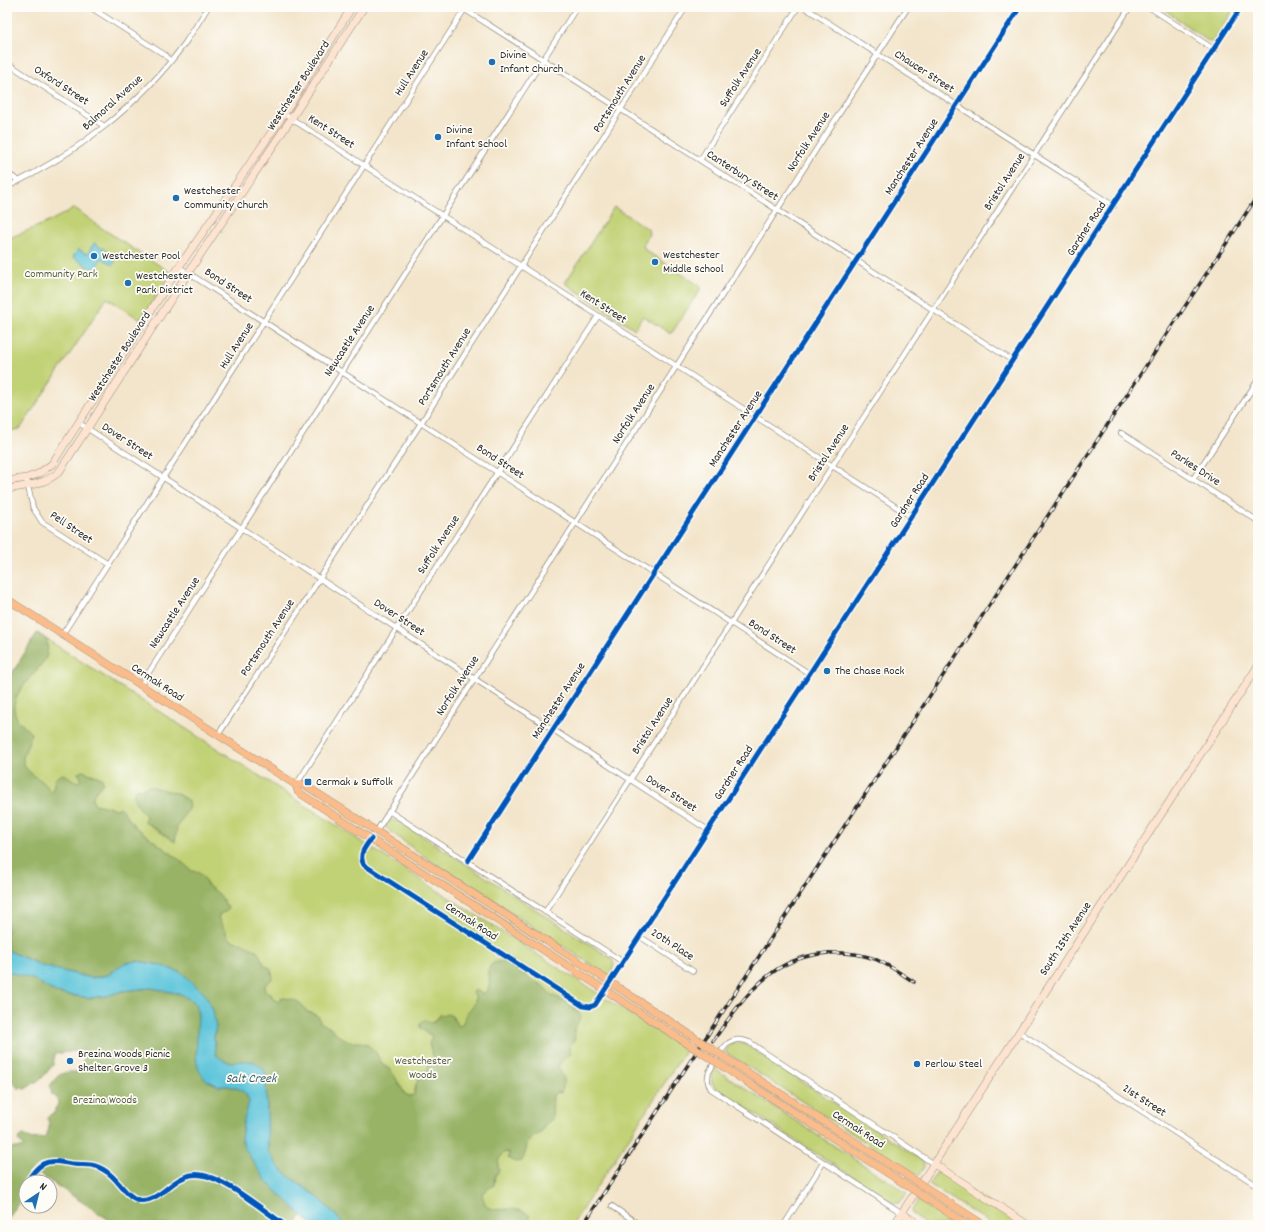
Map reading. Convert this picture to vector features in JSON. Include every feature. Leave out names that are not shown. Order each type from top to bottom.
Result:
[{"type":"main road","name":"Cermak Road","points":[[7,599],[296,785],[303,784],[984,1225]]},
{"type":"main road","name":"Cermak Road","points":[[296,785],[298,792],[968,1225]]},
{"type":"street","points":[[90,7],[165,55],[171,61]]},
{"type":"street","name":"Balmoral Avenue","points":[[7,187],[68,153],[104,126],[143,91],[171,61],[186,42],[208,7]]},
{"type":"street","name":"Westchester Boulevard","points":[[7,481],[26,478],[38,474],[52,464],[179,267],[284,114],[352,7]]},
{"type":"street","name":"Westchester Boulevard","points":[[7,489],[44,482],[59,472],[188,273],[364,7]]},
{"type":"street","name":"Newcastle Avenue","points":[[140,686],[577,7]]},
{"type":"street","name":"Portsmouth Avenue","points":[[218,735],[421,423],[686,7]]},
{"type":"street","name":"Suffolk Avenue","points":[[700,160],[798,7]]},
{"type":"street","name":"Chaucer Street","points":[[804,7],[1114,206]]},
{"type":"street","name":"Norfolk Avenue","points":[[376,832],[908,7]]},
{"type":"street","name":"Manchester Avenue","points":[[468,861],[1020,7]]},
{"type":"street","name":"Bristol Avenue","points":[[545,912],[1130,7]]},
{"type":"street","points":[[1149,7],[1215,50]]},
{"type":"street","name":"Gardner Road","points":[[595,1005],[1215,50],[1240,7]]},
{"type":"street","name":"Canterbury Street","points":[[464,8],[1013,361]]},
{"type":"street","name":"Hull Avenue","points":[[62,635],[365,166],[464,8]]},
{"type":"street","name":"Oxford Street","points":[[7,63],[104,126]]},
{"type":"street","name":"Kent Street","points":[[284,114],[912,517]]},
{"type":"street","points":[[7,173],[19,181]]},
{"type":"street","name":"Bond Street","points":[[179,267],[810,674]]},
{"type":"street","name":"Suffolk Avenue","points":[[296,785],[598,316]]},
{"type":"street","points":[[1193,479],[1258,380]]},
{"type":"street","name":"Dover Street","points":[[79,423],[708,830]]},
{"type":"street","name":"Parkes Drive","points":[[1121,432],[1258,521]]},
{"type":"street","name":"Pell Street","points":[[26,478],[33,508],[42,522],[108,564]]},
{"type":"street","name":"South 25th Avenue","points":[[894,1225],[1258,666]]},
{"type":"street","points":[[389,811],[623,962]]},
{"type":"street","name":"Cermak Road","points":[[371,839],[362,854],[361,860],[364,865],[583,1006],[590,1007],[595,1005]]},
{"type":"street","name":"20th Place","points":[[640,936],[693,971]]},
{"type":"street","name":"21st Street","points":[[1019,1032],[1258,1186]]},
{"type":"street","name":"Cermak Road","points":[[902,1213],[711,1089],[707,1081],[709,1072],[727,1044],[732,1040],[740,1039],[748,1042],[934,1164]]},
{"type":"street","points":[[784,1225],[823,1163]]},
{"type":"street","points":[[934,1164],[1028,1225]]},
{"type":"street","points":[[612,1206],[640,1225]]},
{"type":"street","points":[[902,1213],[920,1225]]},
{"type":"green space","points":[[1161,7],[1230,7],[1232,12],[1214,40],[1211,42]]},
{"type":"green space","points":[[614,207],[648,229],[649,234],[643,245],[645,250],[700,286],[700,290],[671,334],[643,316],[635,329],[565,283]]},
{"type":"green space","name":"Community Park","points":[[75,208],[97,225],[171,273],[141,320],[107,298],[20,429],[7,431],[7,239],[46,223]]},
{"type":"green space","name":"Westchester Woods","points":[[37,633],[686,1050],[572,1225],[345,1225],[214,1037],[7,950],[7,682]]},
{"type":"green space","points":[[37,633],[46,639],[48,648],[47,655],[42,664],[19,692],[15,700],[14,708],[18,720],[31,733],[23,758],[24,765],[27,769],[43,782],[49,790],[52,791],[56,778],[60,775],[64,774],[77,782],[80,781],[81,778],[78,773],[83,771],[102,778],[103,783],[94,794],[92,800],[95,804],[117,809],[120,807],[135,827],[176,857],[192,871],[198,872],[204,878],[207,885],[219,894],[228,908],[227,911],[220,914],[218,918],[226,931],[226,934],[230,939],[246,944],[257,950],[265,966],[269,967],[272,971],[273,978],[264,986],[265,991],[271,994],[273,999],[279,1002],[281,998],[296,1001],[305,1008],[307,1012],[319,1017],[320,1022],[334,1030],[337,1035],[351,1042],[366,1044],[375,1051],[383,1065],[391,1070],[405,1094],[409,1096],[414,1095],[419,1073],[427,1070],[429,1065],[433,1065],[435,1062],[429,1044],[432,1036],[420,1028],[420,1023],[425,1020],[433,1023],[440,1015],[447,1014],[452,1016],[458,1026],[462,1025],[467,1013],[474,1004],[476,998],[473,993],[475,990],[483,994],[487,990],[490,982],[489,970],[494,963],[505,962],[543,986],[552,995],[577,1010],[581,1017],[574,1029],[574,1041],[569,1047],[571,1053],[561,1062],[558,1067],[563,1077],[564,1084],[561,1093],[556,1092],[553,1096],[552,1119],[545,1125],[541,1133],[531,1138],[527,1144],[522,1161],[516,1162],[508,1158],[509,1153],[505,1152],[499,1158],[499,1171],[495,1176],[494,1185],[482,1193],[484,1201],[491,1209],[519,1210],[530,1216],[528,1225],[345,1225],[319,1198],[288,1176],[277,1166],[268,1151],[266,1077],[251,1061],[232,1063],[224,1061],[216,1055],[214,1037],[216,1026],[182,973],[160,965],[137,961],[115,968],[108,975],[92,978],[42,966],[7,950],[7,682]]},
{"type":"green space","points":[[148,786],[176,793],[187,800],[189,804],[188,809],[177,827],[175,842],[144,821],[146,816],[134,799],[134,795],[137,788],[142,789]]},
{"type":"green space","points":[[391,820],[399,821],[611,958],[614,964],[612,972],[609,976],[423,856],[386,828],[386,825]]},
{"type":"green space","name":"Brezina Woods","points":[[7,971],[35,980],[56,993],[91,998],[107,996],[122,991],[151,988],[181,994],[195,1003],[198,1014],[206,1080],[219,1086],[229,1086],[239,1089],[246,1094],[249,1102],[243,1123],[241,1139],[265,1180],[302,1215],[296,1225],[117,1225],[58,1186],[58,1174],[38,1173],[18,1174],[18,1204],[7,1221],[7,1148],[21,1148],[24,1146],[18,1141],[19,1137],[23,1135],[30,1139],[44,1138],[49,1128],[47,1118],[56,1112],[55,1109],[58,1104],[57,1098],[52,1095],[50,1086],[57,1077],[63,1073],[81,1072],[84,1056],[82,1050],[55,1054],[53,1065],[42,1078],[25,1089],[18,1088],[15,1085],[11,1079],[7,1065]]},
{"type":"green space","points":[[734,1043],[746,1045],[922,1160],[924,1166],[918,1176],[725,1052],[729,1046]]},
{"type":"green space","points":[[714,1068],[907,1193],[903,1199],[898,1203],[893,1203],[718,1090],[712,1083]]},
{"type":"green space","points":[[937,1172],[940,1172],[1023,1225],[993,1225],[929,1184]]},
{"type":"green space","points":[[918,1200],[957,1225],[926,1225],[912,1214],[912,1210]]},
{"type":"water","name":"Westchester Pool","points":[[94,243],[117,257],[113,265],[102,258],[94,270],[73,257],[78,249],[87,254]]},
{"type":"water","name":"Salt Creek","points":[[7,950],[42,966],[92,978],[108,975],[124,963],[137,961],[160,965],[182,973],[205,994],[213,1010],[216,1026],[214,1037],[216,1055],[229,1062],[252,1061],[264,1069],[266,1077],[268,1151],[278,1166],[288,1176],[319,1198],[345,1225],[312,1225],[265,1180],[245,1149],[241,1139],[243,1123],[249,1102],[246,1094],[239,1089],[229,1086],[219,1086],[206,1080],[199,1071],[196,1058],[198,1014],[195,1003],[181,994],[151,988],[122,991],[107,996],[90,998],[56,993],[35,980],[7,971]]},
{"type":"railway","points":[[583,1225],[1258,195]]},
{"type":"railway","points":[[713,1041],[738,1006],[752,990],[779,968],[805,957],[833,953],[862,955],[880,961],[914,982]]},
{"type":"cycle path","points":[[468,861],[1020,7]]},
{"type":"cycle path","points":[[371,839],[362,854],[362,861],[364,865],[583,1006],[590,1007],[595,1005],[1241,7]]},
{"type":"cycle path","points":[[32,1174],[40,1166],[50,1162],[91,1165],[107,1172],[126,1192],[139,1200],[149,1200],[153,1198],[184,1177],[191,1175],[202,1175],[212,1178],[245,1196],[285,1225]]},
{"type":"place","name":"Divine Infant Church","points":[[492,62]]},
{"type":"place","name":"Divine Infant School","points":[[438,137]]},
{"type":"place","name":"Westchester Community Church","points":[[176,198]]},
{"type":"place","name":"Westchester Pool","points":[[94,256]]},
{"type":"place","name":"Westchester Middle School","points":[[655,262]]},
{"type":"place","name":"Westchester Park District","points":[[128,283]]},
{"type":"place","name":"The Chase Rock","points":[[827,671]]},
{"type":"place","name":"Cermak & Suffolk","points":[[308,782]]},
{"type":"place","name":"Brezina Woods Picnic Shelter Grove 3","points":[[70,1061]]},
{"type":"place","name":"Perlow Steel","points":[[917,1064]]}]
